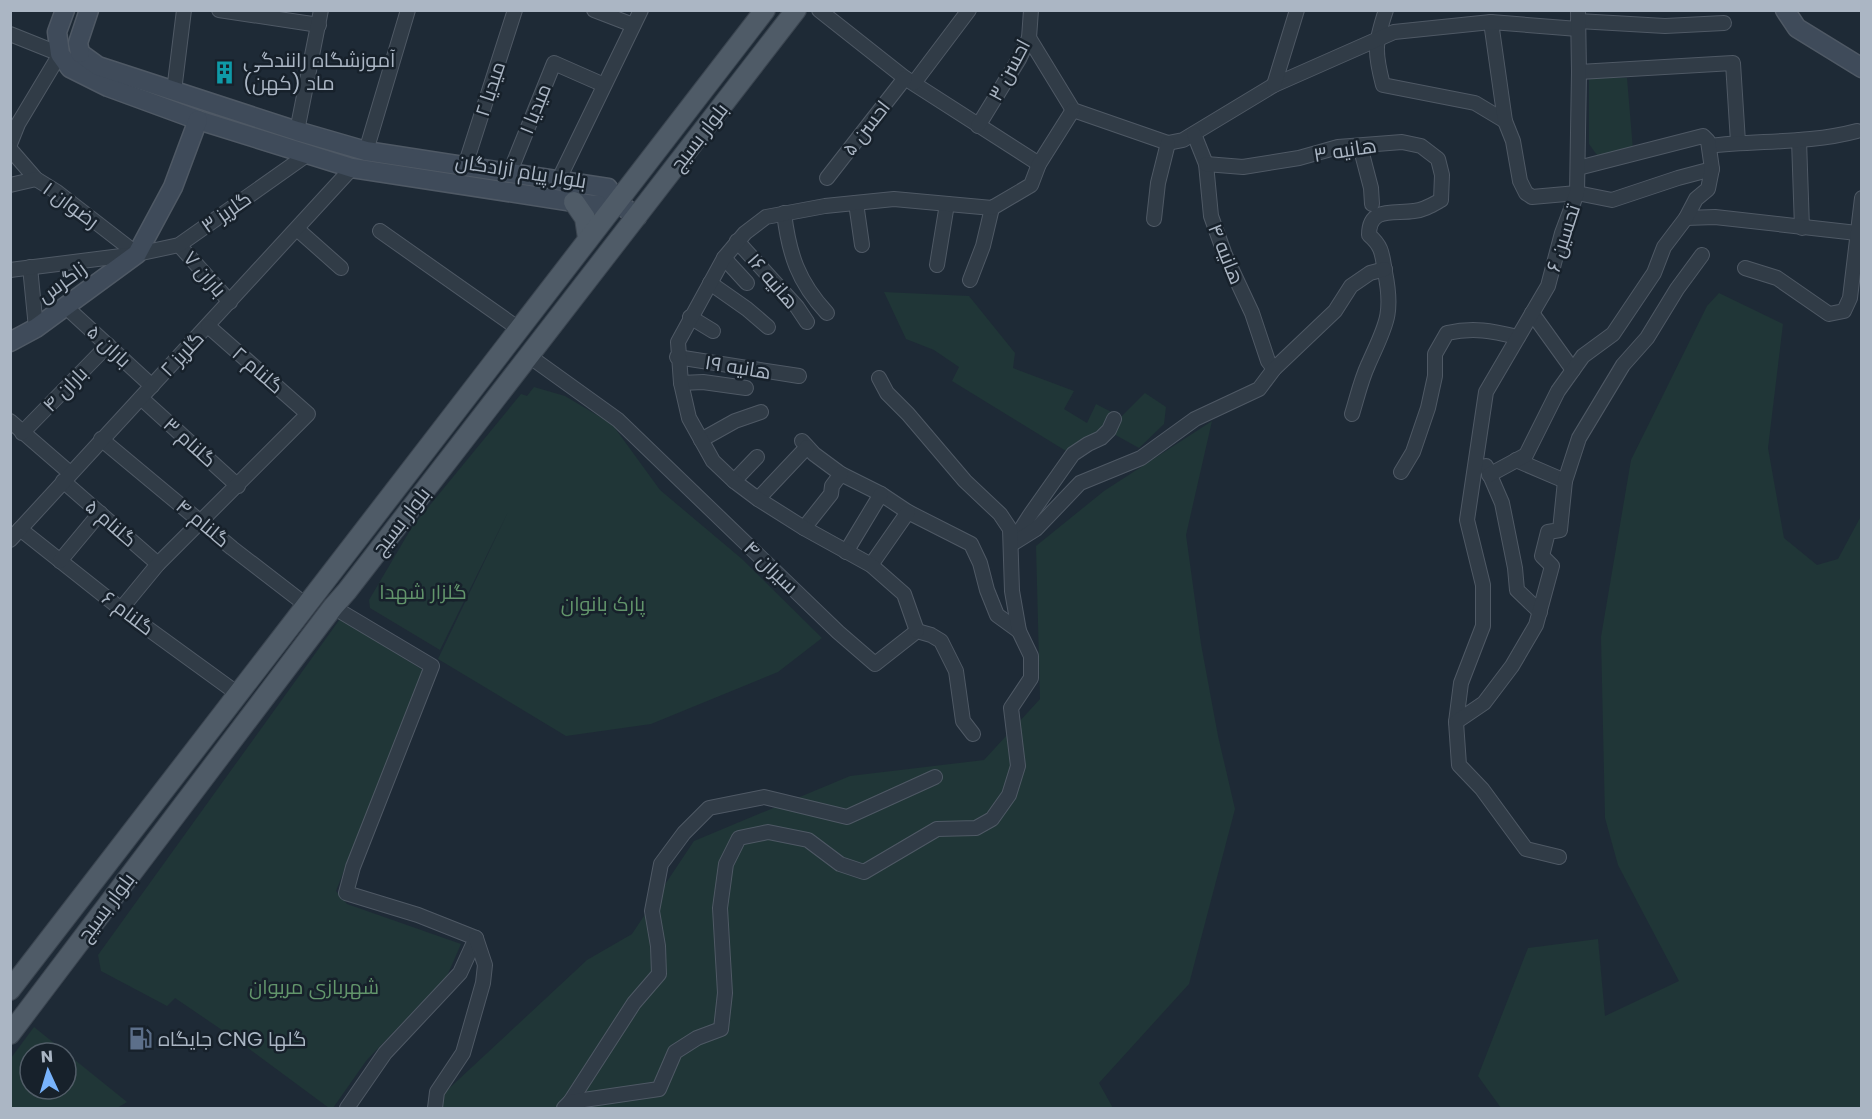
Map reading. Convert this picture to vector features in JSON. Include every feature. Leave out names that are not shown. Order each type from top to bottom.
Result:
[{"type":"main road","points":[[65,10],[57,32],[60,54],[80,53],[78,43],[89,10]]},
{"type":"main road","name":"بلوار بسیج","points":[[10,990],[765,10]]},
{"type":"main road","name":"بلوار بسیج","points":[[10,1034],[333,607],[796,10]]},
{"type":"main road","points":[[1785,10],[1797,28],[1862,68]]},
{"type":"main road","name":"بلوار پیام آزادگان","points":[[60,54],[70,68],[99,83],[198,120],[352,168],[593,205],[617,202],[608,188],[366,151],[174,92],[98,66],[80,53]]},
{"type":"main road","points":[[137,254],[173,187],[198,120]]},
{"type":"main road","points":[[573,202],[585,218],[588,238]]},
{"type":"main road","points":[[617,202],[637,217]]},
{"type":"main road","name":"زاگرس","points":[[10,342],[36,328],[137,254]]},
{"type":"street","points":[[174,92],[184,10]]},
{"type":"street","points":[[219,10],[319,26]]},
{"type":"street","points":[[297,131],[321,10]]},
{"type":"street","points":[[366,151],[408,10]]},
{"type":"street","name":"میدیا ۲","points":[[465,166],[515,10]]},
{"type":"street","points":[[594,10],[633,25]]},
{"type":"street","points":[[559,179],[640,10]]},
{"type":"street","points":[[819,10],[909,80],[1039,164]]},
{"type":"street","name":"احسن ۵","points":[[827,178],[969,10]]},
{"type":"street","name":"احسن ۳","points":[[978,126],[1019,59],[1029,38],[1031,10]]},
{"type":"street","points":[[1274,85],[1297,10]]},
{"type":"street","points":[[1386,10],[1376,39],[1377,62],[1383,85],[1475,102],[1505,122]]},
{"type":"street","points":[[1029,38],[1073,110],[1168,143],[1183,141],[1274,85],[1394,32],[1484,19],[1578,20],[1665,26],[1724,23]]},
{"type":"street","points":[[1484,19],[1505,122],[1513,141],[1520,181],[1526,193],[1532,197],[1577,193],[1612,200],[1712,169]]},
{"type":"street","name":"تحسین ۶","points":[[1559,857],[1526,849],[1482,789],[1460,765],[1456,722],[1461,682],[1483,626],[1483,585],[1467,520],[1486,392],[1548,286],[1562,233],[1577,193],[1578,20]]},
{"type":"street","points":[[10,34],[60,54],[14,121],[10,144]]},
{"type":"street","name":"میدیا ۱","points":[[510,172],[554,63],[604,85]]},
{"type":"street","points":[[1579,72],[1733,63],[1737,142]]},
{"type":"street","points":[[973,734],[963,721],[956,670],[941,641],[917,631],[904,594],[871,565],[804,528],[758,499],[713,461],[689,418],[677,357],[678,342],[724,258],[745,233],[765,217],[894,199],[992,208],[1030,185],[1039,164],[1073,110]]},
{"type":"street","points":[[1709,146],[1737,142],[1799,140],[1857,131]]},
{"type":"street","name":"هانیه ۴","points":[[1194,134],[1206,164],[1211,216],[1225,255],[1252,313],[1268,360],[1274,369]]},
{"type":"street","points":[[1490,475],[1526,455],[1558,391],[1583,356],[1613,334],[1654,273],[1664,247],[1686,218],[1696,199],[1708,189],[1712,169],[1706,138],[1699,136],[1578,168]]},
{"type":"street","points":[[1799,140],[1802,228]]},
{"type":"street","name":"هانیه ۳","points":[[1206,164],[1243,167],[1299,158],[1338,147],[1402,142],[1420,146],[1438,159],[1442,175],[1441,200],[1428,208],[1415,212],[1386,212],[1374,218],[1369,225],[1369,235],[1376,241],[1383,254],[1385,269]]},
{"type":"street","points":[[1154,219],[1158,183],[1168,143]]},
{"type":"street","points":[[1360,146],[1371,188],[1372,204]]},
{"type":"street","name":"رضوان ۱","points":[[10,149],[36,179],[57,192],[137,254]]},
{"type":"street","name":"گلریز ۳","points":[[10,270],[137,254],[179,245],[308,154]]},
{"type":"street","name":"گلریز ۲","points":[[15,534],[352,168]]},
{"type":"street","points":[[10,184],[36,179]]},
{"type":"street","points":[[1744,268],[1777,278],[1829,314],[1844,311],[1850,298],[1862,198]]},
{"type":"street","points":[[856,203],[862,245]]},
{"type":"street","points":[[937,265],[947,204]]},
{"type":"street","points":[[970,280],[983,246],[992,208]]},
{"type":"street","points":[[784,213],[792,259],[812,297],[827,313]]},
{"type":"street","points":[[1686,218],[1715,217],[1857,233]]},
{"type":"street","points":[[297,229],[341,267]]},
{"type":"street","points":[[380,231],[519,329]]},
{"type":"street","name":"هانیه ۱۶","points":[[737,241],[797,307],[807,322]]},
{"type":"street","name":"باران ۷","points":[[179,245],[230,302]]},
{"type":"street","points":[[1456,722],[1484,703],[1512,666],[1536,625],[1552,566],[1542,556],[1548,532],[1560,530],[1565,481],[1579,438],[1623,366],[1647,338],[1677,289],[1702,255]]},
{"type":"street","points":[[724,258],[747,283]]},
{"type":"street","points":[[30,267],[36,328]]},
{"type":"street","points":[[1012,544],[1036,529],[1080,483],[1141,458],[1196,419],[1259,389],[1274,369],[1335,311],[1351,286],[1370,273],[1385,269],[1390,304],[1385,330],[1367,367],[1352,414]]},
{"type":"street","points":[[710,283],[768,327]]},
{"type":"street","name":"باران ۵","points":[[66,307],[152,386]]},
{"type":"street","points":[[1532,313],[1573,370]]},
{"type":"street","points":[[690,317],[713,331]]},
{"type":"street","name":"گلنام ۲","points":[[208,326],[308,414],[238,486]]},
{"type":"street","points":[[1401,472],[1413,452],[1428,408],[1435,376],[1435,354],[1448,333],[1466,329],[1486,330],[1518,337]]},
{"type":"street","name":"باران ۴","points":[[22,433],[108,345]]},
{"type":"street","name":"سیران ۴","points":[[529,356],[618,420],[838,632],[875,664],[917,631]]},
{"type":"street","name":"هانیه ۱۹","points":[[677,357],[799,376]]},
{"type":"street","points":[[567,1105],[659,1089],[675,1052],[697,1038],[721,1029],[725,993],[720,908],[726,864],[739,838],[768,832],[808,840],[840,864],[864,872],[937,829],[976,828],[992,819],[1009,795],[1018,766],[1011,708],[1031,678],[1031,656],[1019,631],[1012,591],[1010,530],[1000,514],[965,481],[887,393],[879,378]]},
{"type":"street","points":[[681,383],[704,382],[746,388]]},
{"type":"street","name":"گلنام ۳","points":[[141,398],[238,486]]},
{"type":"street","points":[[701,440],[735,421],[761,412]]},
{"type":"street","points":[[1012,544],[1073,454],[1101,438],[1109,430],[1114,419]]},
{"type":"street","name":"گلنام ۵","points":[[10,421],[100,513],[159,564]]},
{"type":"street","name":"گلنام ۴","points":[[101,439],[232,548],[306,605]]},
{"type":"street","points":[[758,499],[804,444],[841,474],[971,544],[980,563],[997,615],[1019,631]]},
{"type":"street","points":[[1478,448],[1502,503],[1517,590],[1540,612]]},
{"type":"street","points":[[734,481],[757,457]]},
{"type":"street","points":[[1516,460],[1565,481]]},
{"type":"street","points":[[804,528],[831,494],[832,486],[841,474]]},
{"type":"street","points":[[121,609],[159,564],[238,486]]},
{"type":"street","points":[[846,552],[881,494]]},
{"type":"street","points":[[871,565],[908,512]]},
{"type":"street","points":[[60,561],[100,513]]},
{"type":"street","name":"گلنام ۶","points":[[15,534],[60,561],[121,609],[238,694]]},
{"type":"street","points":[[333,607],[432,666],[353,867],[346,893],[418,915],[476,938],[485,965],[483,983],[463,1053],[437,1092],[435,1108]]},
{"type":"street","points":[[567,1105],[634,1003],[658,974],[658,946],[652,911],[661,864],[684,833],[709,808],[764,797],[847,816],[935,777]]},
{"type":"street","points":[[347,1108],[385,1053],[460,973],[476,938]]},
{"type":"green space","points":[[1589,77],[1627,78],[1633,150],[1597,155],[1589,144]]},
{"type":"green space","points":[[884,292],[969,296],[1015,353],[1013,368],[1074,391],[1064,409],[1087,423],[1096,404],[1121,417],[1145,393],[1166,407],[1164,424],[1139,448],[1103,428],[1066,451],[952,381],[959,367],[934,350],[906,339]]},
{"type":"green space","points":[[1719,293],[1783,324],[1768,448],[1784,538],[1817,565],[1838,559],[1861,516],[1861,1108],[1501,1108],[1478,1076],[1528,948],[1598,939],[1605,1016],[1679,981],[1618,865],[1605,818],[1601,637],[1631,460],[1707,306]]},
{"type":"green space","name":"پارک بانوان","points":[[534,387],[565,396],[612,424],[660,490],[742,559],[822,638],[778,672],[651,724],[566,736],[438,659],[508,512],[440,650],[370,608],[369,600],[412,527],[521,394],[527,396]]},
{"type":"green space","points":[[1212,421],[1186,535],[1201,644],[1218,736],[1235,809],[1189,984],[1099,1083],[1113,1108],[428,1108],[587,960],[632,934],[694,841],[850,776],[984,760],[1040,699],[1036,546],[1104,491]]},
{"type":"green space","name":"شهربازی مریوان","points":[[340,619],[423,670],[336,891],[347,904],[461,944],[447,976],[366,1061],[333,1108],[329,1108],[244,1045],[175,998],[167,1006],[101,971],[98,955]]},
{"type":"green space","points":[[34,1027],[51,1041],[24,1041]]},
{"type":"green space","points":[[18,1049],[18,1101],[78,1101],[78,1062],[127,1102],[117,1108],[11,1108],[11,1058]]},
{"type":"place","name":"آموزشگاه رانندگی ماد (کهن)","points":[[225,72]]},
{"type":"place","name":"جایگاه CNG گلها","points":[[140,1039]]},
{"type":"park label","name":"گلزار شهدا","points":[[423,592]]}]
